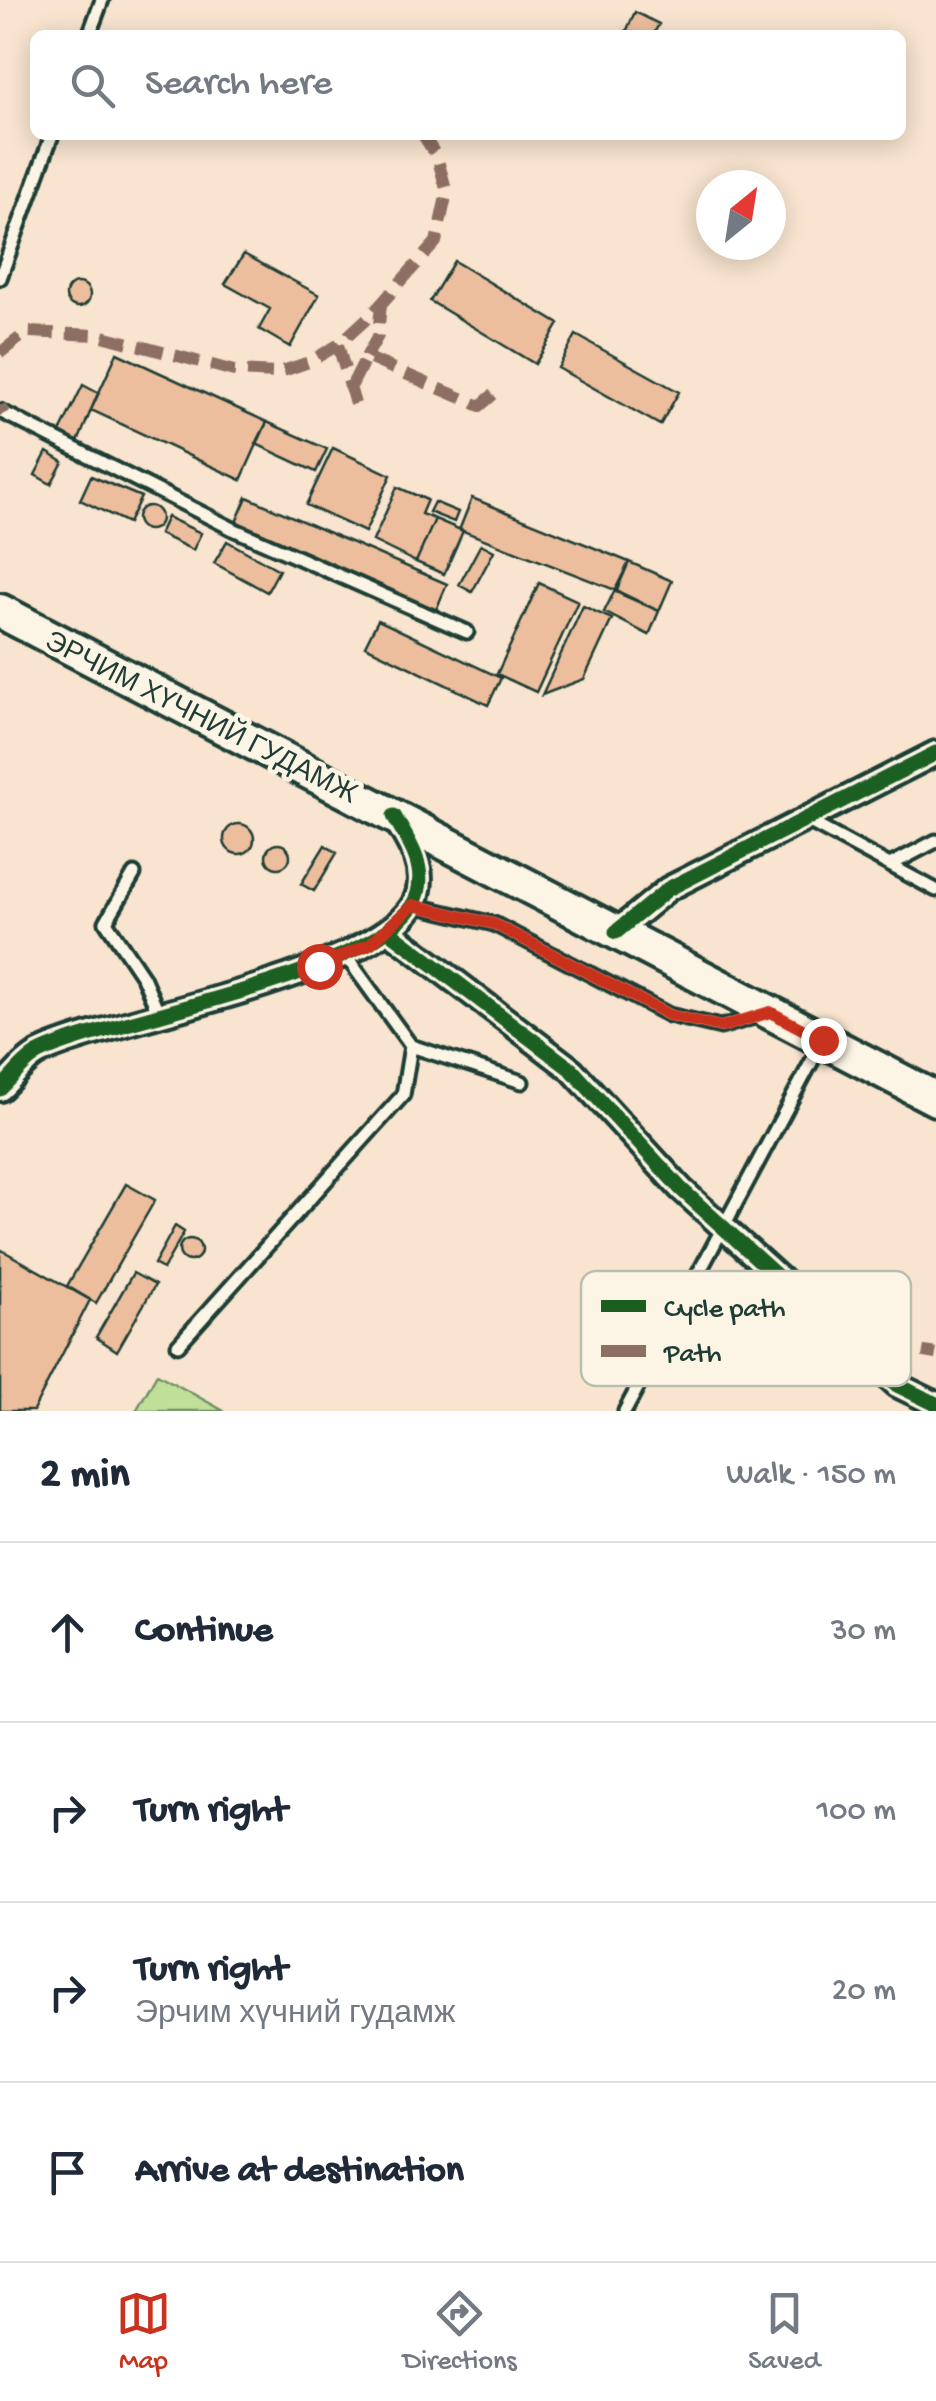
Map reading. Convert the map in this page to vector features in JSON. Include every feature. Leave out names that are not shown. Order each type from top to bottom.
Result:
[{"type":"main road","name":"ЭРЧИМ ХҮЧНИЙ ГУДАМЖ","points":[[0,611],[936,1099]]},
{"type":"street","points":[[616,932],[668,889],[936,753]]},
{"type":"street","points":[[0,1089],[36,1054],[346,956],[389,930],[413,905],[420,878],[418,861],[394,816]]},
{"type":"street","points":[[389,930],[572,1070],[681,1189],[770,1271]]},
{"type":"street","points":[[898,1386],[936,1404]]},
{"type":"lane","points":[[91,30],[102,0]]},
{"type":"lane","points":[[0,278],[50,140]]},
{"type":"lane","points":[[0,411],[234,528],[466,632]]},
{"type":"lane","points":[[806,820],[936,890]]},
{"type":"lane","points":[[890,864],[936,841]]},
{"type":"lane","points":[[134,874],[106,922],[143,978],[159,1014]]},
{"type":"lane","points":[[413,905],[494,924],[669,1015],[722,1027],[770,1012]]},
{"type":"lane","points":[[346,956],[411,1046],[522,1082]]},
{"type":"lane","points":[[700,1271],[823,1040]]},
{"type":"lane","points":[[178,1346],[403,1095],[411,1046]]},
{"type":"lane","points":[[625,1411],[638,1386]]},
{"type":"green space","points":[[157,1374],[224,1411],[136,1411]]},
{"type":"building","points":[[635,12],[659,24],[656,30],[627,30]]},
{"type":"building","points":[[244,254],[319,295],[290,347],[259,329],[270,309],[225,284]]},
{"type":"building","points":[[454,261],[559,324],[535,364],[430,301]]},
{"type":"building","points":[[78,283],[90,295],[78,307],[66,295]]},
{"type":"building","points":[[576,335],[679,392],[660,425],[558,368]]},
{"type":"building","points":[[117,353],[267,422],[241,480],[91,410]]},
{"type":"building","points":[[83,385],[98,393],[76,447],[58,436]]},
{"type":"building","points":[[267,422],[327,449],[316,472],[256,444]]},
{"type":"building","points":[[333,448],[391,475],[365,532],[306,505]]},
{"type":"building","points":[[47,452],[63,462],[51,484],[35,475]]},
{"type":"building","points":[[91,476],[141,497],[128,523],[80,500]]},
{"type":"building","points":[[397,487],[427,500],[421,514],[435,519],[416,562],[373,541]]},
{"type":"building","points":[[247,497],[447,584],[434,615],[233,529]]},
{"type":"building","points":[[472,498],[629,562],[615,590],[463,531],[460,528]]},
{"type":"building","points":[[434,502],[458,512],[454,522],[429,512]]},
{"type":"building","points":[[149,506],[158,509],[158,527],[149,530],[140,527],[137,518],[140,509]]},
{"type":"building","points":[[167,517],[201,533],[193,550],[159,534]]},
{"type":"building","points":[[435,519],[463,531],[444,574],[416,562]]},
{"type":"building","points":[[227,541],[279,570],[267,592],[214,563]]},
{"type":"building","points":[[481,544],[494,551],[472,592],[459,585]]},
{"type":"building","points":[[629,562],[672,581],[659,611],[616,592]]},
{"type":"building","points":[[539,583],[578,601],[536,692],[497,674]]},
{"type":"building","points":[[615,590],[659,611],[649,635],[604,612]]},
{"type":"building","points":[[583,606],[612,619],[584,679],[542,695]]},
{"type":"building","points":[[378,620],[501,678],[488,705],[365,646]]},
{"type":"building","points":[[239,824],[250,828],[254,839],[250,850],[239,854],[228,850],[224,839],[228,828]]},
{"type":"building","points":[[278,844],[290,856],[278,868],[266,856]]},
{"type":"building","points":[[325,845],[337,853],[314,891],[301,884]]},
{"type":"building","points":[[126,1184],[155,1200],[96,1303],[67,1286]]},
{"type":"building","points":[[175,1226],[184,1232],[163,1269],[154,1264]]},
{"type":"building","points":[[186,1239],[194,1239],[201,1250],[194,1261],[186,1261],[179,1254],[179,1246]]},
{"type":"building","points":[[0,1249],[90,1300],[33,1411],[0,1411]]},
{"type":"building","points":[[133,1273],[155,1285],[117,1351],[96,1337]]},
{"type":"marked path","points":[[0,353],[27,332],[99,335],[234,371],[277,373],[309,362],[338,345],[374,312],[436,242],[447,192],[437,157],[426,140]]},
{"type":"marked path","points":[[366,357],[378,336],[381,304]]},
{"type":"marked path","points":[[338,345],[355,404]]},
{"type":"marked path","points":[[352,385],[366,357],[480,406],[501,388]]},
{"type":"marked path","points":[[0,406],[4,414]]},
{"type":"marked path","points":[[911,1350],[936,1354]]},
{"type":"cycle path","points":[[616,932],[668,889],[936,753]]},
{"type":"cycle path","points":[[0,1089],[39,1053],[308,969],[360,947],[399,921],[418,893],[420,882],[414,852],[394,816]]},
{"type":"cycle path","points":[[389,931],[572,1070],[681,1189],[771,1271]]},
{"type":"cycle path","points":[[899,1386],[936,1404]]},
{"type":"route","points":[[319,966],[370,944],[413,905],[463,913],[494,924],[669,1015],[722,1027],[770,1012],[823,1040]]}]
